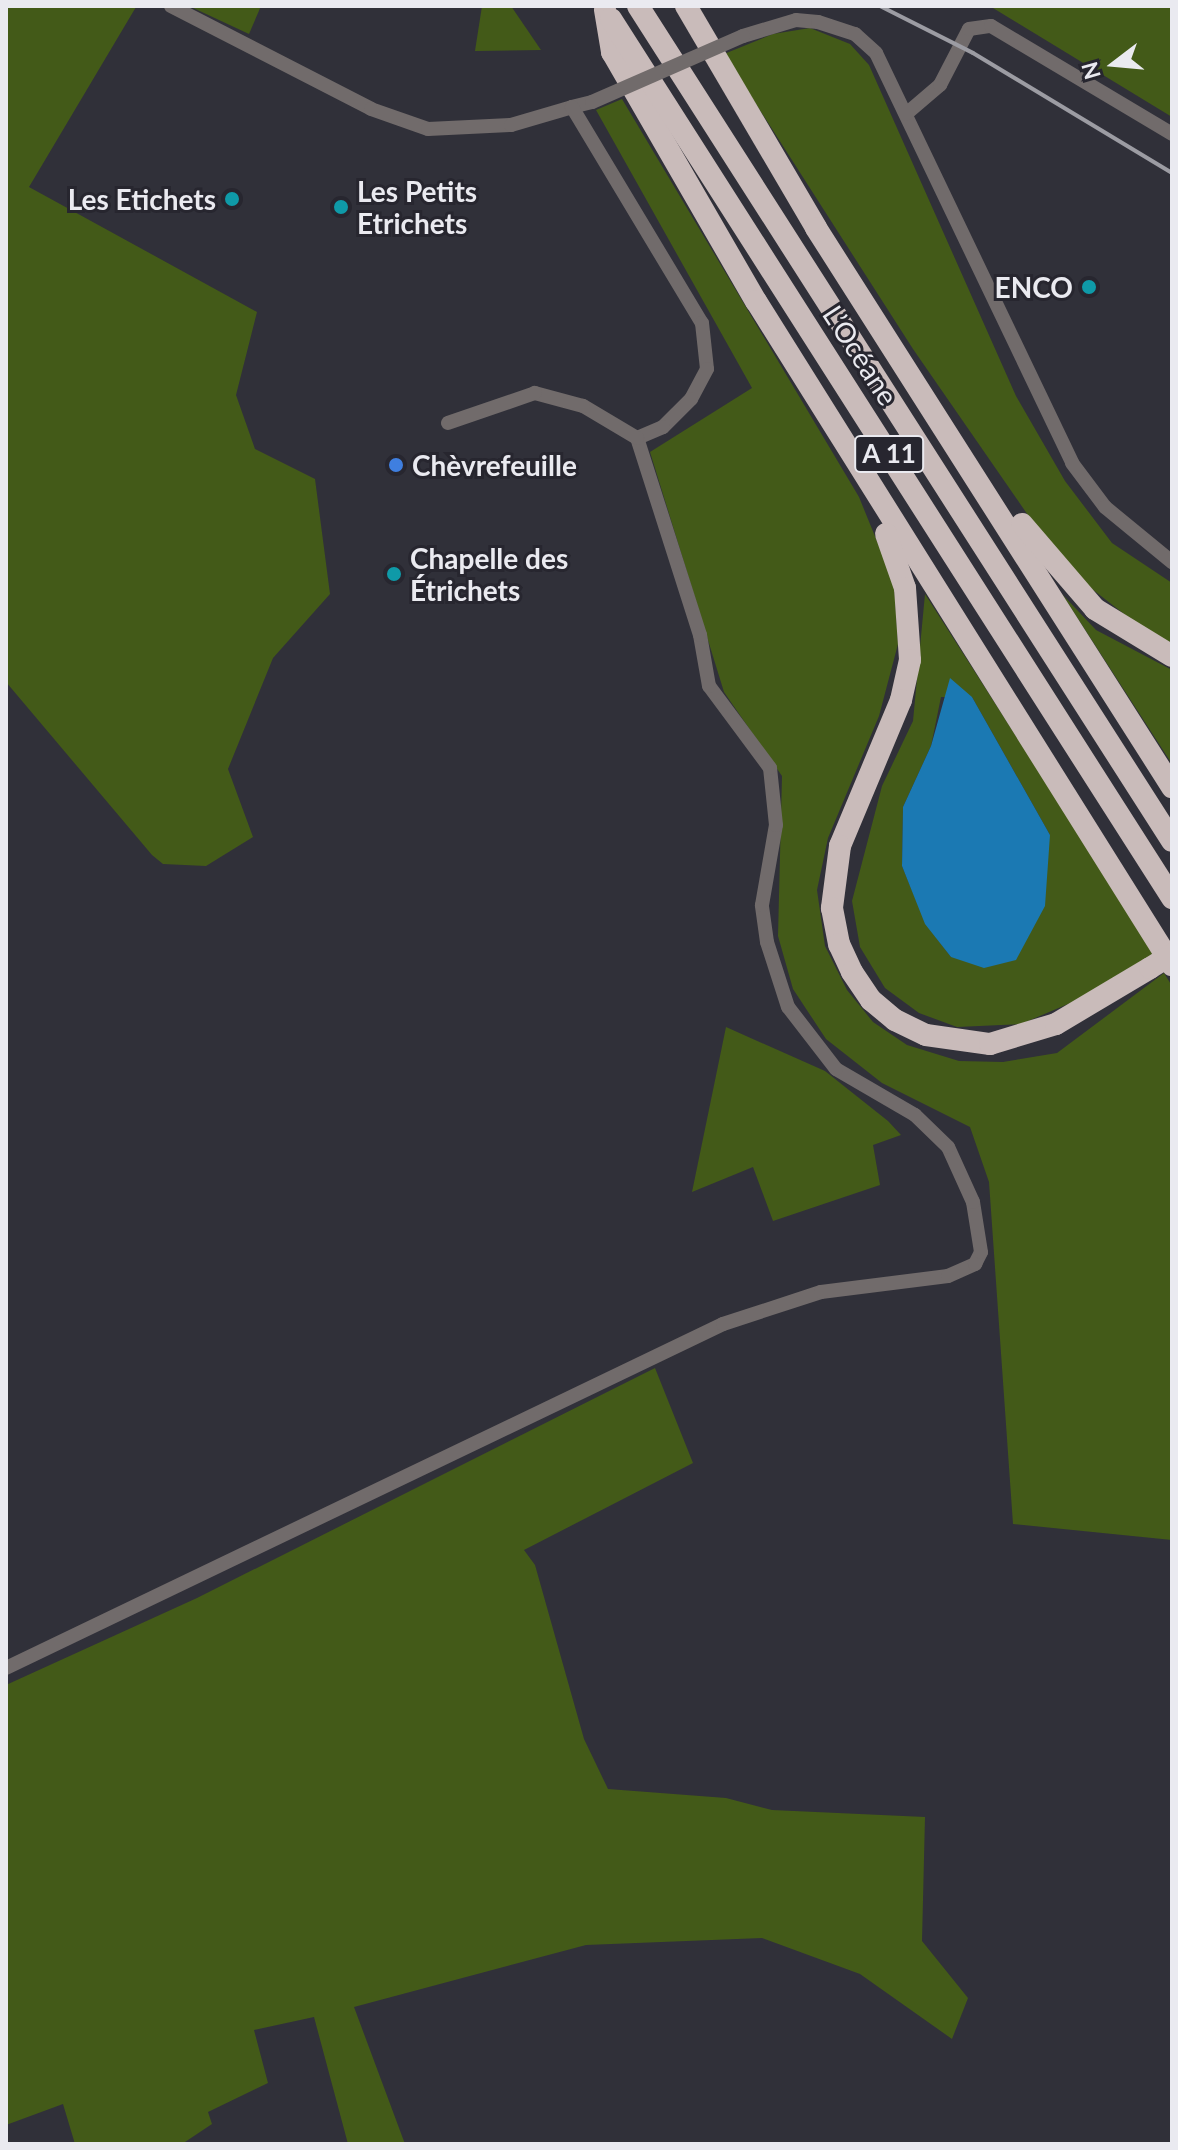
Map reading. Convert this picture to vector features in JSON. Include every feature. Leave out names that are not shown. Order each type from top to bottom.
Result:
[{"type":"highway","name":"L’Océane","points":[[638,6],[1172,841]]},
{"type":"highway","points":[[686,6],[909,375],[1172,787]]},
{"type":"highway","name":"L’Océane","points":[[604,8],[1172,898]]},
{"type":"highway","points":[[604,8],[612,52],[881,506],[1161,967]]},
{"type":"highway","points":[[909,375],[929,391],[1064,579],[1121,628],[1172,656]]},
{"type":"highway","points":[[881,506],[883,527],[905,588],[910,660],[901,700],[840,846],[832,908],[839,944],[852,972],[871,1000],[895,1020],[926,1035],[990,1044],[1056,1024],[1161,967],[1172,954]]},
{"type":"street","points":[[171,6],[371,109],[428,129],[511,125],[592,102],[743,36],[796,20],[855,34],[876,53],[1072,463],[1105,507],[1172,562]]},
{"type":"street","points":[[906,114],[940,85],[969,29],[991,26],[1172,134]]},
{"type":"street","points":[[572,107],[702,323],[707,369],[691,399],[663,427],[637,438]]},
{"type":"street","points":[[6,1668],[723,1324],[821,1292],[948,1276],[975,1264],[981,1252],[973,1202],[948,1147],[915,1115],[836,1069],[788,1007],[767,942],[762,905],[776,825],[770,768],[709,686],[700,635],[637,438],[583,406],[535,393],[448,423]]},
{"type":"green space","points":[[6,6],[136,7],[29,187],[257,312],[236,395],[255,449],[315,479],[330,594],[273,658],[228,769],[253,837],[206,866],[163,864],[152,855],[6,682]]},
{"type":"green space","points":[[189,6],[261,6],[249,34]]},
{"type":"green space","points":[[482,6],[511,6],[541,50],[475,51]]},
{"type":"green space","points":[[989,6],[1172,6],[1172,117],[993,8]]},
{"type":"green space","points":[[810,28],[850,44],[869,65],[1016,396],[1065,481],[1112,543],[1172,583],[1172,643],[1146,631],[1083,582],[1041,534],[913,349],[724,54],[773,34]]},
{"type":"green space","points":[[622,99],[859,497],[894,583],[898,644],[879,716],[828,838],[817,890],[825,946],[847,990],[873,1022],[907,1045],[959,1061],[1003,1062],[1057,1053],[1164,973],[1172,986],[1172,1540],[1013,1524],[989,1182],[970,1127],[882,1083],[826,1039],[793,989],[778,936],[782,776],[724,692],[650,452],[752,388],[596,110]]},
{"type":"green space","points":[[925,594],[1155,953],[1075,1001],[1021,1024],[957,1027],[919,1013],[885,988],[860,947],[852,901],[882,786],[913,721]],"holes":[[[941,697],[972,697],[1050,835],[951,957],[926,924],[902,866],[903,807],[931,746]]]},
{"type":"green space","points":[[1062,594],[1096,630],[1172,670],[1172,764]]},
{"type":"green space","points":[[726,1027],[825,1071],[888,1121],[901,1135],[873,1145],[880,1185],[773,1221],[753,1167],[692,1192]]},
{"type":"green space","points":[[655,1368],[693,1463],[524,1550],[535,1565],[584,1739],[608,1789],[726,1798],[772,1810],[925,1817],[922,1941],[968,1998],[952,2039],[860,1974],[762,1938],[586,1945],[354,2007],[405,2144],[348,2144],[314,2017],[254,2030],[268,2083],[208,2112],[212,2124],[182,2144],[75,2144],[63,2104],[6,2125],[6,1685],[197,1598]]},
{"type":"water","points":[[950,678],[972,697],[1050,835],[1045,906],[1016,960],[984,968],[951,957],[925,924],[902,866],[903,807],[931,746]]},
{"type":"railway","points":[[880,6],[973,53],[1172,173]]},
{"type":"place","name":"Les Etichets","points":[[232,199]]},
{"type":"place","name":"Les Petits Etrichets","points":[[341,207]]},
{"type":"place","name":"ENCO","points":[[1089,287]]},
{"type":"place","name":"Chèvrefeuille","points":[[396,465]]},
{"type":"place","name":"Chapelle des Étrichets","points":[[394,574]]}]
